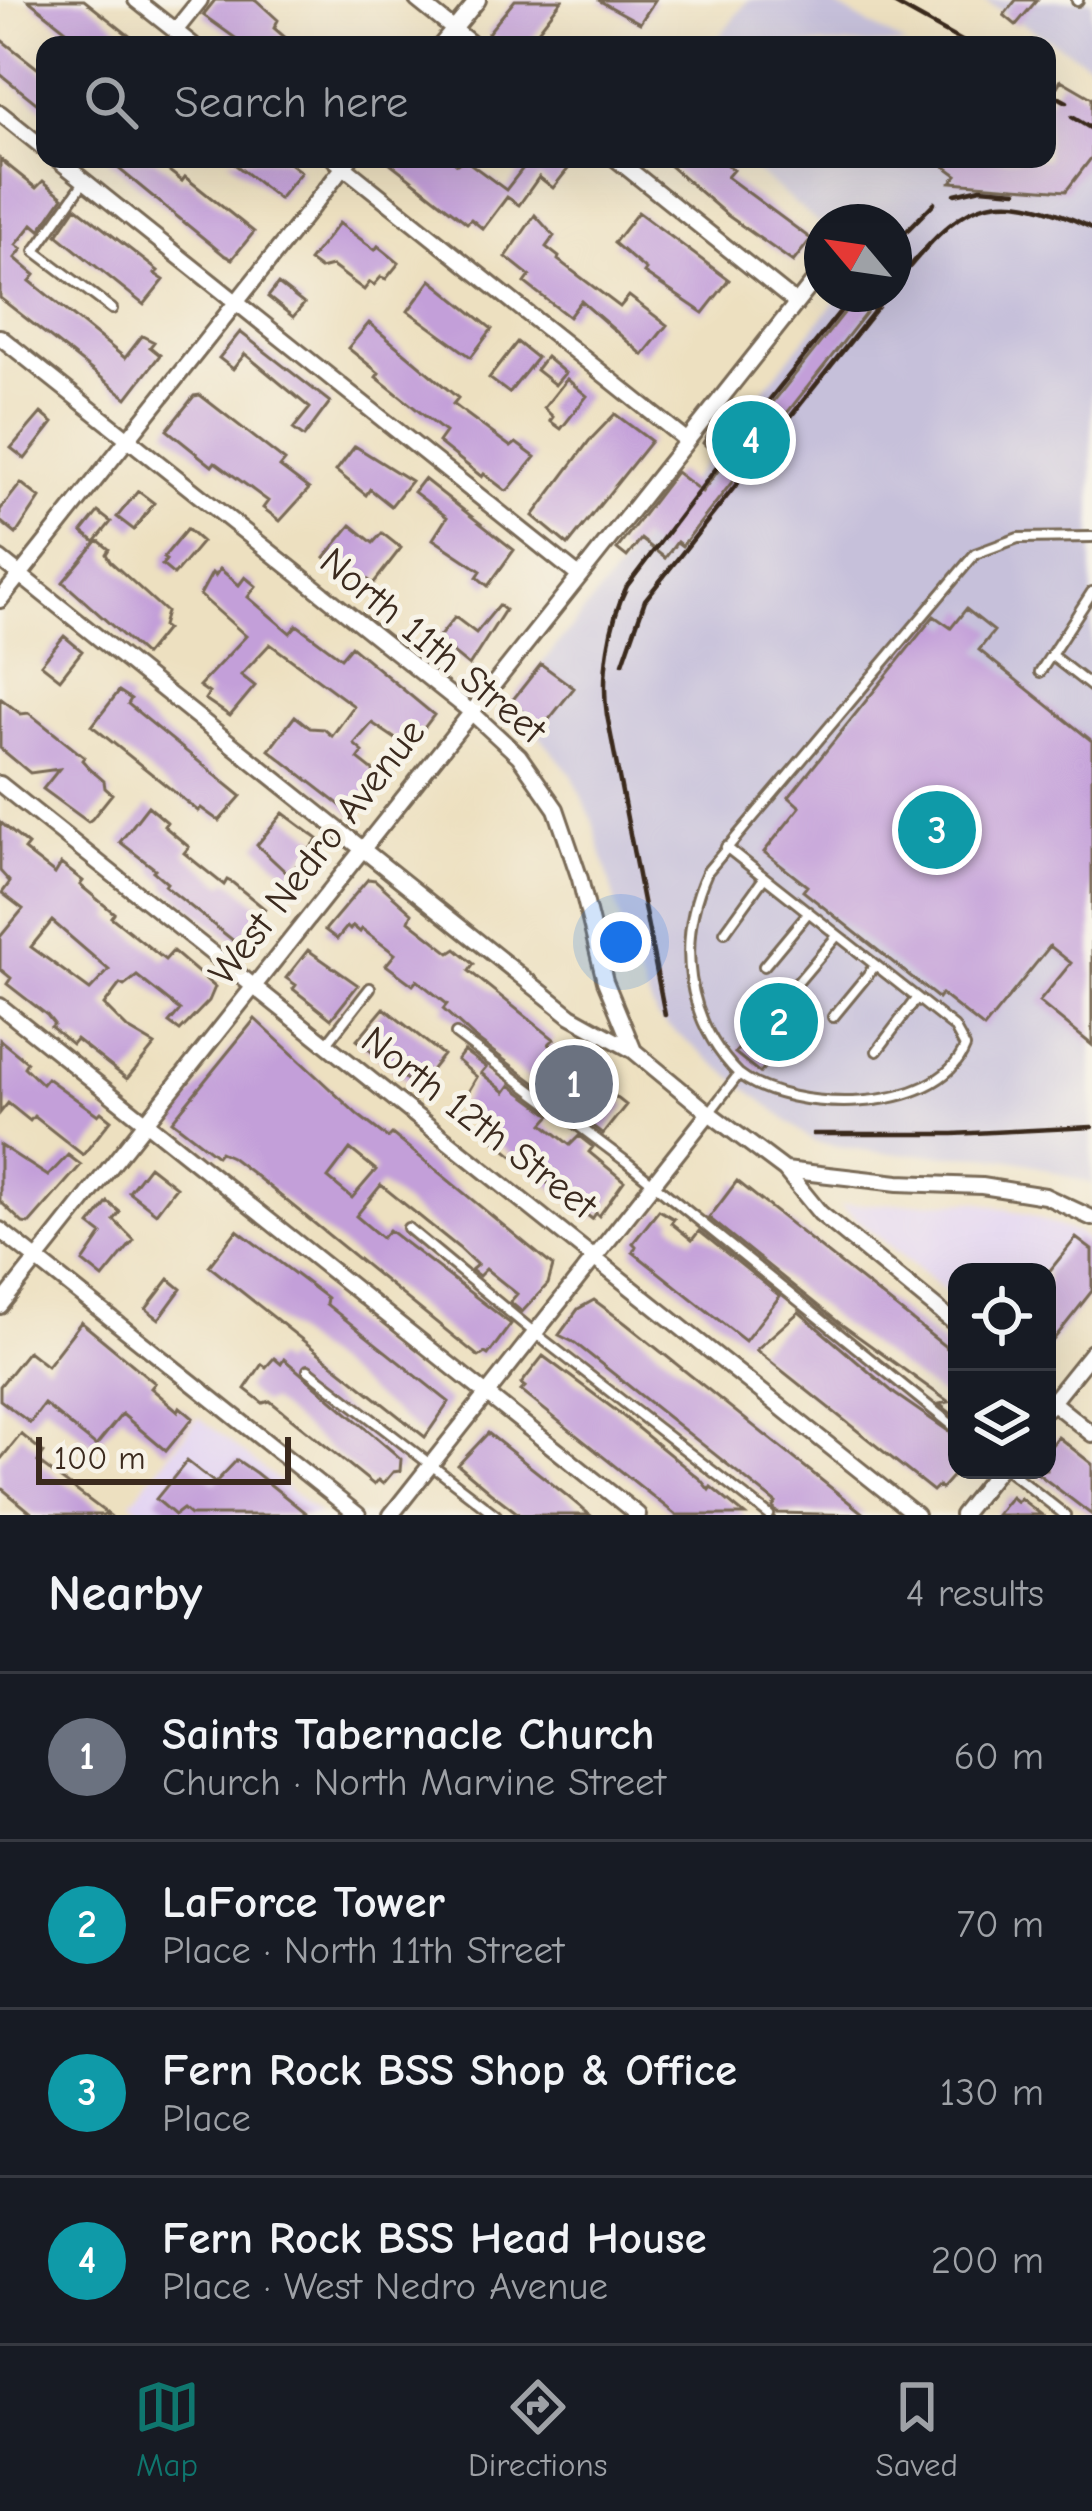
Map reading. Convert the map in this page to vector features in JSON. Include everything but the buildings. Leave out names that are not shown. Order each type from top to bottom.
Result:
[{"type":"street","points":[[136,0],[181,36]]},
{"type":"street","points":[[175,31],[200,0]]},
{"type":"street","points":[[417,0],[462,36]]},
{"type":"street","points":[[448,36],[478,0]]},
{"type":"street","points":[[0,112],[36,142]]},
{"type":"street","points":[[69,168],[579,577]]},
{"type":"street","points":[[0,600],[237,304],[338,168]]},
{"type":"street","points":[[349,168],[686,440]]},
{"type":"street","points":[[627,168],[796,303]]},
{"type":"street","name":"West Nedro Avenue","points":[[0,1306],[804,293]]},
{"type":"street","name":"North 11th Street","points":[[0,337],[470,711],[519,756],[556,808],[580,879],[605,981],[634,1051],[784,1170],[820,1213],[948,1317]]},
{"type":"street","points":[[0,559],[571,1016],[634,1051]]},
{"type":"street","name":"North 12th Street","points":[[0,784],[916,1515]]},
{"type":"street","points":[[0,1006],[638,1515]]},
{"type":"street","points":[[392,1515],[709,1113]]},
{"type":"street","points":[[784,1170],[898,1184],[982,1186],[1045,1196],[1092,1218]]},
{"type":"street","points":[[0,1230],[358,1515]]},
{"type":"street","points":[[1056,1395],[1092,1352]]},
{"type":"street","points":[[1056,1408],[1092,1434]]},
{"type":"street","points":[[962,1515],[991,1479]]},
{"type":"lane","points":[[85,181],[35,251],[112,309]]},
{"type":"lane","points":[[726,848],[954,1028],[965,1046],[951,1066],[911,1090],[879,1100],[825,1103],[775,1093],[740,1074],[721,1056],[702,1024],[690,973],[698,893],[726,848],[975,554],[1018,538],[1092,537]]},
{"type":"lane","points":[[1040,672],[1092,592]]},
{"type":"lane","points":[[1051,655],[1092,687]]},
{"type":"lane","points":[[724,932],[764,878]]},
{"type":"lane","points":[[764,966],[808,913]]},
{"type":"lane","points":[[793,988],[837,936]]},
{"type":"lane","points":[[833,1017],[875,966]]},
{"type":"lane","points":[[326,1044],[370,988]]},
{"type":"lane","points":[[877,1051],[916,999]]},
{"type":"lane","points":[[456,1034],[948,1422]]},
{"type":"lane","points":[[709,1113],[740,1074]]},
{"type":"lane","points":[[408,1228],[770,1515]]},
{"type":"lane","points":[[308,1370],[496,1515]]},
{"type":"lane","points":[[1019,1479],[1065,1515]]},
{"type":"shaded area","points":[[748,0],[825,0],[890,36],[720,36]]},
{"type":"shaded area","points":[[983,0],[1092,0],[1092,65],[1056,44],[1056,36],[1043,36]]},
{"type":"shaded area","points":[[1056,142],[1092,168],[1092,1184],[987,1156],[883,1153],[814,1142],[657,1018],[631,959],[592,819],[572,775],[511,702],[826,312],[912,312],[912,204],[804,204],[804,211],[752,168],[1056,168]]},
{"type":"shaded area","points":[[976,1201],[1030,1215],[1082,1235],[1092,1244],[1092,1289],[1056,1338],[1056,1263],[948,1263],[948,1294],[840,1205]]},
{"type":"shaded area","points":[[199,1417],[320,1515],[147,1515],[131,1502]]},
{"type":"railway","points":[[888,0],[953,36]]},
{"type":"railway","points":[[1056,96],[1067,102]]},
{"type":"railway","points":[[1072,117],[1092,129]]},
{"type":"railway","points":[[955,194],[981,188],[1016,191]]},
{"type":"railway","points":[[912,226],[934,203]]},
{"type":"railway","points":[[912,264],[938,235],[979,207],[1027,205],[1092,228]]},
{"type":"railway","points":[[755,418],[840,312]]},
{"type":"railway","points":[[776,435],[874,312]]},
{"type":"railway","points":[[665,1015],[607,715],[606,666],[615,615],[627,586],[730,450]]},
{"type":"railway","points":[[623,663],[645,600],[751,466]]},
{"type":"railway","points":[[813,1134],[1092,1127]]},
{"type":"place","name":"Fern Rock BSS Head House","points":[[751,440]]},
{"type":"place","name":"Fern Rock BSS Shop & Office","points":[[937,830]]},
{"type":"place","name":"LaForce Tower","points":[[779,1022]]},
{"type":"place","name":"Saints Tabernacle Church","points":[[574,1084]]}]
